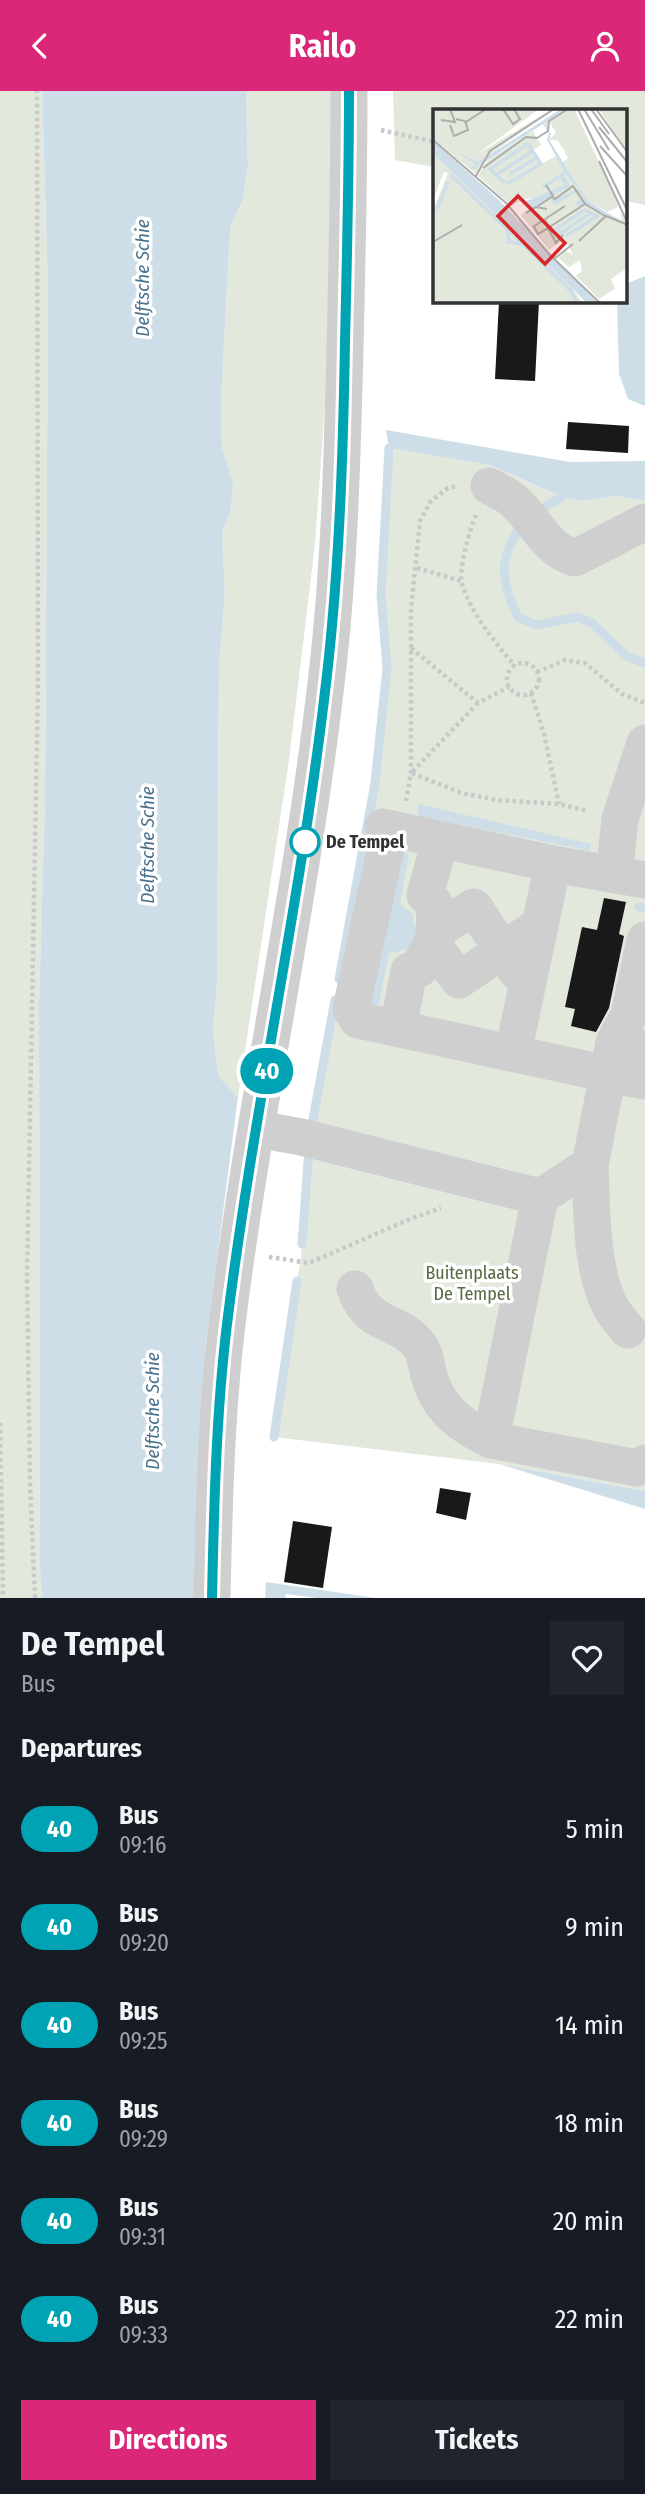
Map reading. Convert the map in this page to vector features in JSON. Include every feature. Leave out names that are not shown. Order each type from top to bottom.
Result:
[{"type":"street","points":[[212,1598],[222,1386],[236,1253],[301,871],[325,697],[335,583],[344,412],[349,91]]},
{"type":"street","points":[[489,486],[509,497],[551,546],[575,558],[645,522]]},
{"type":"street","points":[[645,743],[620,819],[629,877],[553,864],[389,829],[351,1009],[358,1020],[513,1053],[622,1055],[645,1081]]},
{"type":"street","points":[[440,841],[425,895],[434,903],[433,937],[459,980],[540,925]]},
{"type":"street","points":[[513,1053],[553,864]]},
{"type":"street","points":[[398,1028],[408,971],[419,969],[433,937],[474,907],[527,988]]},
{"type":"street","points":[[628,1330],[611,1308],[600,1279],[592,1222],[590,1165],[622,1055],[645,940]]},
{"type":"street","points":[[257,1129],[310,1139],[540,1197]]},
{"type":"street","points":[[491,1440],[540,1197],[590,1165]]},
{"type":"street","points":[[355,1289],[359,1301],[368,1313],[403,1332],[418,1344],[426,1358],[434,1391],[443,1408],[456,1421],[491,1440],[637,1468],[645,1463]]},
{"type":"path","points":[[35,1598],[30,1484],[27,1275],[38,685],[37,91]]},
{"type":"path","points":[[390,132],[433,142]]},
{"type":"path","points":[[389,829],[404,816],[411,773],[411,609],[420,521],[430,502],[448,488],[470,482],[489,486],[469,531],[461,581],[482,625],[515,666]]},
{"type":"path","points":[[417,568],[461,581]]},
{"type":"path","points":[[411,648],[478,703]]},
{"type":"path","points":[[537,672],[565,660],[585,663],[622,694],[645,703]]},
{"type":"path","points":[[524,664],[537,672],[539,681],[531,693],[521,695],[509,687],[509,673],[515,666],[524,664]]},
{"type":"path","points":[[411,773],[478,703],[509,687]]},
{"type":"path","points":[[411,773],[462,793],[497,800],[559,804],[544,734],[531,693]]},
{"type":"path","points":[[236,1253],[309,1263],[410,1219],[452,1204]]},
{"type":"path","points":[[0,1423],[3,1598]]},
{"type":"green space","points":[[0,91],[42,91],[48,290],[45,798],[39,1002],[42,1598],[0,1598]]},
{"type":"green space","points":[[246,91],[332,91],[327,377],[315,544],[289,760],[238,1097],[219,1077],[213,1028],[217,985],[219,667],[225,593],[222,533],[231,510],[233,484],[222,448],[221,401],[231,225],[243,199],[248,166]]},
{"type":"green space","points":[[393,91],[645,91],[645,205],[628,201],[628,109],[433,109],[433,167],[395,160]]},
{"type":"green space","name":"Buitenplaats De Tempel","points":[[389,448],[490,465],[561,497],[581,501],[616,496],[645,501],[645,1491],[499,1464],[274,1437],[288,1330],[301,1258],[309,1139],[375,783],[387,668],[381,595]]},
{"type":"water","name":"Delftsche Schie","points":[[42,91],[246,91],[248,166],[243,199],[231,225],[221,401],[222,448],[233,483],[231,510],[222,533],[225,593],[219,667],[217,985],[213,1028],[219,1077],[238,1097],[206,1342],[197,1479],[195,1598],[42,1598],[39,1002],[45,798],[48,290]]},
{"type":"water","points":[[645,276],[645,406],[628,399],[619,374],[617,303],[628,303],[628,283]]},
{"type":"water","points":[[386,430],[570,462],[645,461],[645,501],[616,496],[581,501],[562,497],[490,465],[389,448]]},
{"type":"water","points":[[418,804],[591,844],[590,851],[418,816]]},
{"type":"water","points":[[402,852],[409,854],[400,904],[414,915],[413,923],[418,929],[417,938],[411,940],[409,949],[389,953],[378,1008],[367,1005]]},
{"type":"water","points":[[499,1464],[645,1491],[645,1509]]},
{"type":"water","points":[[266,1582],[376,1598],[317,1598],[286,1594],[285,1598],[265,1598]]},
{"type":"building","points":[[499,303],[539,303],[535,381],[495,379]]},
{"type":"building","points":[[568,422],[629,426],[628,453],[566,449]]},
{"type":"building","points":[[604,898],[626,902],[619,934],[624,936],[609,1008],[596,1032],[571,1026],[575,1009],[565,1007],[582,927],[597,930]]},
{"type":"building","points":[[440,1488],[471,1493],[466,1520],[436,1513]]},
{"type":"building","points":[[293,1521],[332,1527],[323,1588],[284,1582]]},
{"type":"waterway","points":[[339,979],[375,783],[387,668],[381,595],[389,448]]},
{"type":"waterway","points":[[536,512],[562,497]]},
{"type":"waterway","points":[[522,523],[509,548],[504,569],[507,591],[518,617],[536,625],[578,617],[592,623],[626,656],[645,663]]},
{"type":"waterway","points":[[639,907],[645,908]]},
{"type":"waterway","points":[[311,1130],[335,1000]]},
{"type":"waterway","points":[[302,1244],[309,1148]]},
{"type":"waterway","points":[[274,1437],[297,1281]]},
{"type":"bus line","name":"40","points":[[212,1598],[214,1518],[226,1330],[236,1253],[301,871],[325,697],[335,583],[343,437],[349,91]]},
{"type":"place","name":"De Tempel","points":[[305,842]]}]
